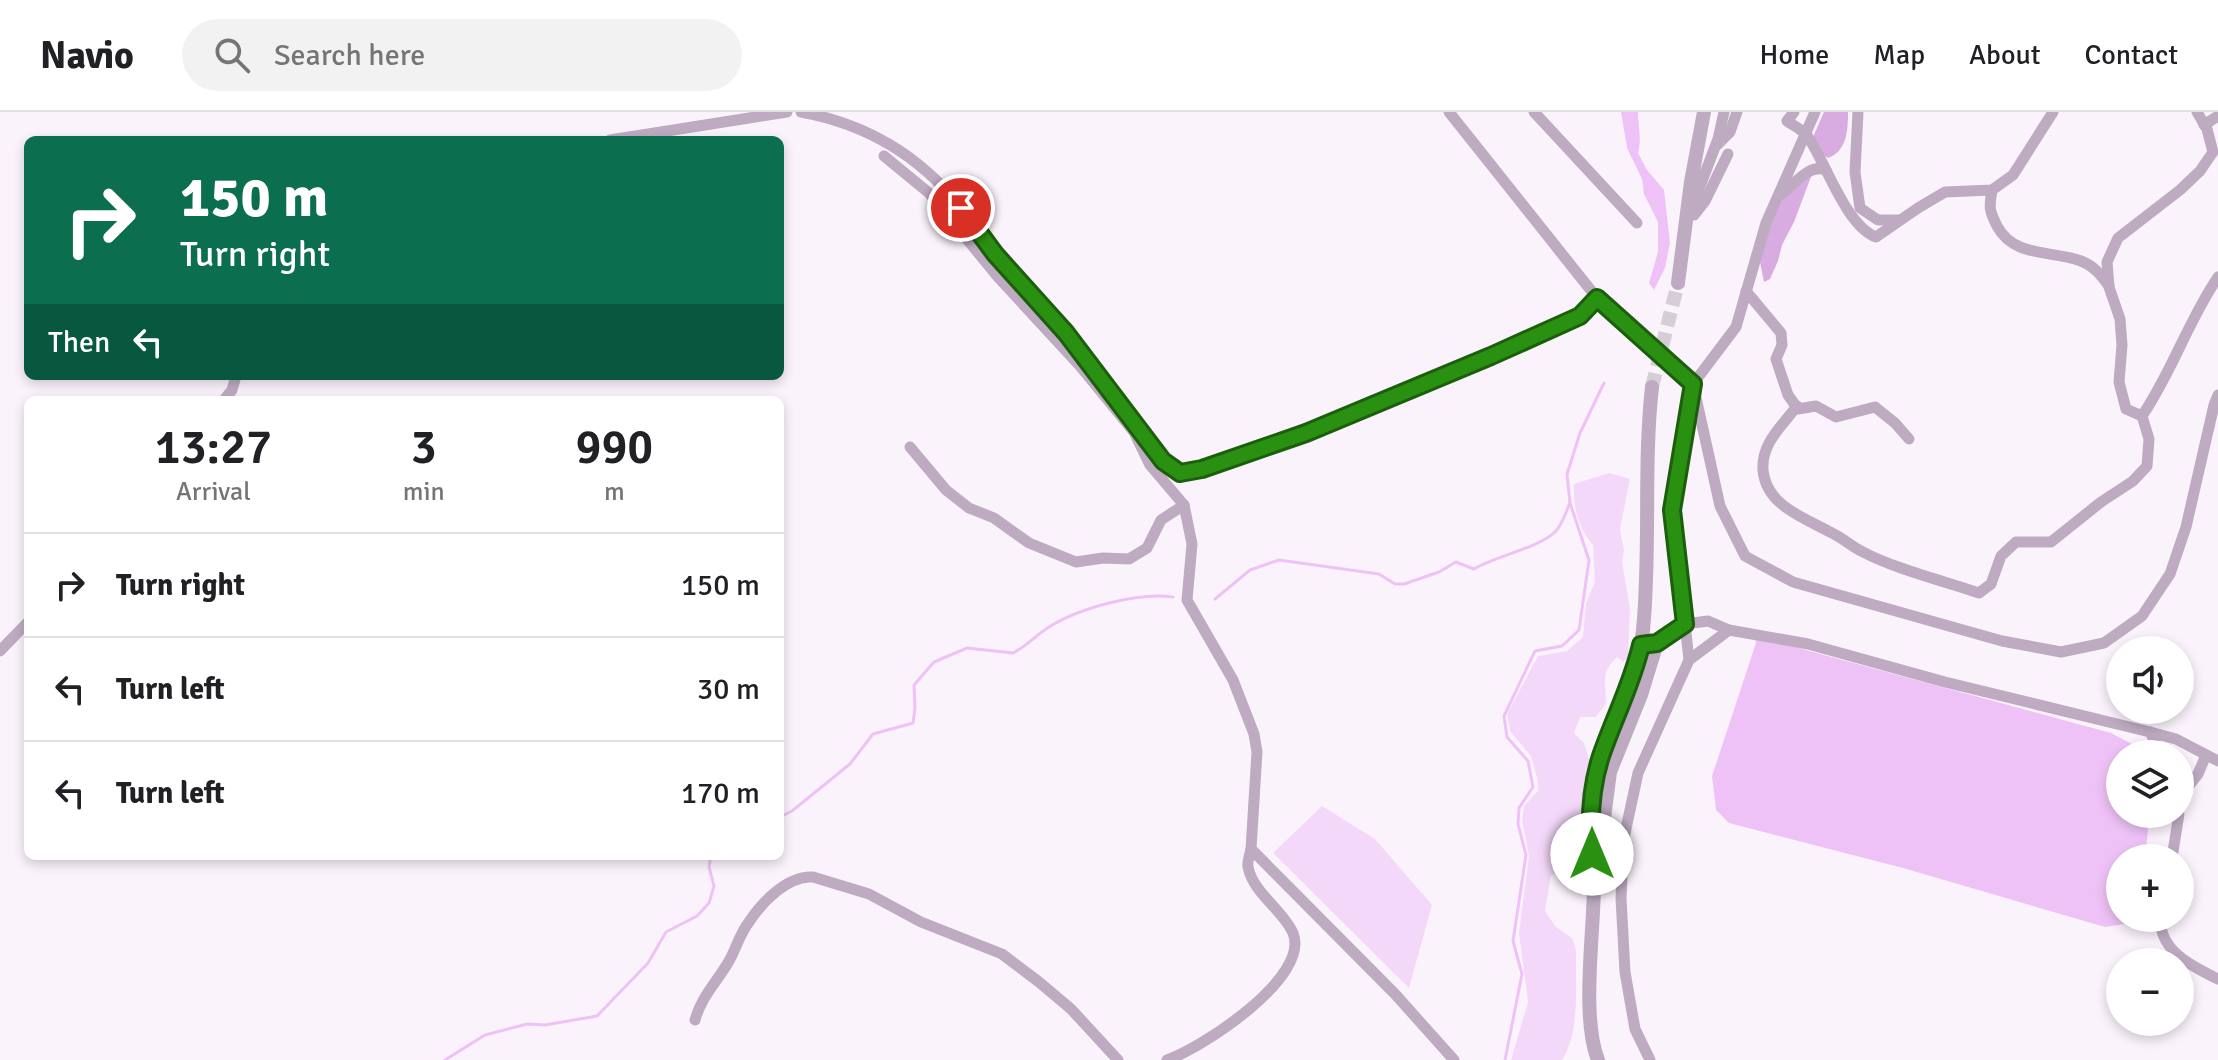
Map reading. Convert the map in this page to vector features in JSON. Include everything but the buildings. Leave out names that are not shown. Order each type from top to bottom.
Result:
[{"type":"street","points":[[635,136],[787,112]]},
{"type":"street","points":[[801,112],[857,127],[894,146],[927,170],[961,208],[995,254],[1066,333],[1163,461],[1180,473],[1202,469],[1306,433],[1516,345],[1580,316],[1597,298]]},
{"type":"street","points":[[1449,112],[1597,298],[1693,384],[1720,506],[1745,556],[1793,582],[2002,641],[2061,652],[2104,643],[2142,616],[2170,574],[2186,527],[2218,395]]},
{"type":"street","points":[[1534,112],[1637,223]]},
{"type":"street","points":[[1678,283],[1704,112]]},
{"type":"street","points":[[1686,225],[1724,112]]},
{"type":"street","points":[[1714,149],[1730,132],[1737,112]]},
{"type":"street","points":[[1794,112],[1787,121],[1806,134],[1865,233],[1876,237],[1945,192],[1992,190],[2013,175],[2053,112]]},
{"type":"street","points":[[1689,660],[1672,510],[1693,384],[1736,327],[1766,223],[1815,112]]},
{"type":"street","points":[[1858,112],[1855,172],[1860,208],[1878,220],[1899,220]]},
{"type":"street","points":[[1797,406],[1773,435],[1766,450],[1763,470],[1767,485],[1780,504],[1864,553],[1979,593],[1991,584],[2001,556],[2016,542],[2051,542],[2133,481],[2147,466],[2149,439],[2142,416],[2126,409],[2119,382],[2122,345],[2120,319],[2109,287],[2107,262],[2118,238],[2180,190],[2215,153],[2197,112]]},
{"type":"street","points":[[2204,125],[2218,116]]},
{"type":"street","points":[[1686,225],[1705,201],[1728,154]]},
{"type":"street","points":[[884,156],[929,193],[998,277],[1080,366],[1134,432],[1150,465],[1184,505],[1192,544],[1187,600],[1233,680],[1254,734],[1257,752],[1248,866],[1255,882],[1293,933],[1295,951],[1284,975],[1252,1007],[1186,1054],[1167,1060]]},
{"type":"street","points":[[1778,197],[1811,168],[1826,170]]},
{"type":"street","points":[[1992,190],[1989,210],[2003,236],[2019,248],[2081,261],[2096,269],[2109,287]]},
{"type":"street","points":[[2142,416],[2163,385],[2193,320],[2218,277]]},
{"type":"street","points":[[1746,291],[1781,333],[1782,345],[1776,359],[1788,395],[1798,409],[1816,406],[1836,417],[1875,407],[1909,439]]},
{"type":"street","points":[[1598,1060],[1591,1018],[1594,871],[1590,835],[1595,780],[1602,754],[1631,684],[1641,645],[1652,387]]},
{"type":"street","points":[[910,447],[946,490],[969,508],[994,518],[1029,543],[1076,562],[1103,558],[1129,559],[1147,548],[1161,520],[1184,505]]},
{"type":"street","points":[[1641,645],[1657,643],[1685,624],[1708,621],[1729,630],[1808,644],[1945,682],[2176,739],[2218,761]]},
{"type":"street","points":[[0,651],[24,626]]},
{"type":"street","points":[[1650,1060],[1635,1029],[1625,972],[1621,898],[1624,838],[1638,773],[1689,660],[1729,630]]},
{"type":"street","points":[[1594,871],[1600,851],[1610,772],[1641,695],[1657,643]]},
{"type":"street","points":[[2150,732],[2154,740]]},
{"type":"street","points":[[2194,779],[2206,755]]},
{"type":"street","points":[[1251,849],[1395,994],[1454,1060]]},
{"type":"street","points":[[695,1020],[699,1004],[729,962],[748,922],[786,883],[804,876],[869,894],[921,922],[1002,954],[1071,1009],[1118,1060],[1128,1060]]},
{"type":"street","points":[[2161,932],[2167,945],[2187,962],[2218,979]]},
{"type":"shaded area","points":[[1621,112],[1638,112],[1638,153],[1647,170],[1664,190],[1670,243],[1665,268],[1654,290],[1649,283],[1658,252],[1658,222],[1627,148]]},
{"type":"shaded area","points":[[1824,112],[1848,112],[1843,145],[1828,158],[1821,153],[1813,137]]},
{"type":"shaded area","points":[[1812,174],[1770,279],[1764,282],[1761,249],[1779,202]]},
{"type":"shaded area","points":[[1609,473],[1630,479],[1620,529],[1630,609],[1628,657],[1623,662],[1617,657],[1608,668],[1605,678],[1606,703],[1596,717],[1580,717],[1574,733],[1584,743],[1590,762],[1581,829],[1584,867],[1581,878],[1564,872],[1551,875],[1545,911],[1555,926],[1573,939],[1576,951],[1575,1021],[1562,1060],[1511,1060],[1528,1002],[1519,933],[1529,856],[1522,820],[1524,806],[1538,791],[1538,781],[1531,756],[1510,731],[1507,714],[1538,656],[1567,651],[1583,637],[1586,603],[1595,582],[1593,545],[1578,517],[1574,484]]},
{"type":"shaded area","points":[[1754,636],[2111,733],[2124,740],[2106,740],[2106,828],[2148,830],[2146,844],[2106,844],[2106,927],[1903,868],[1729,823],[1716,810],[1712,776],[1756,643]]},
{"type":"shaded area","points":[[1322,806],[1375,839],[1432,905],[1409,988],[1273,853]]},
{"type":"waterway","points":[[1505,1060],[1522,974],[1513,941],[1526,855],[1518,824],[1519,808],[1533,787],[1528,761],[1507,737],[1504,716],[1535,651],[1562,646],[1579,630],[1589,560],[1570,503],[1567,474],[1580,433],[1604,383]]},
{"type":"waterway","points":[[1215,599],[1250,570],[1279,560],[1379,574],[1395,584],[1439,572],[1456,562],[1474,569],[1548,538],[1560,526],[1570,503]]},
{"type":"waterway","points":[[784,815],[850,764],[873,734],[913,723],[914,685],[934,662],[967,648],[1013,653],[1049,627],[1092,608],[1126,599],[1173,597]]},
{"type":"waterway","points":[[445,1060],[485,1035],[527,1024],[545,1025],[597,1016],[648,963],[666,932],[697,916],[709,903],[714,886],[710,860]]},
{"type":"tunnel","points":[[1652,387],[1678,283]]},
{"type":"route","points":[[961,208],[995,254],[1066,333],[1163,461],[1180,473],[1202,469],[1306,433],[1491,356],[1580,316],[1597,298],[1693,384],[1672,510],[1685,624],[1657,643],[1641,645],[1631,684],[1602,754],[1595,780],[1590,835],[1592,854]]}]
